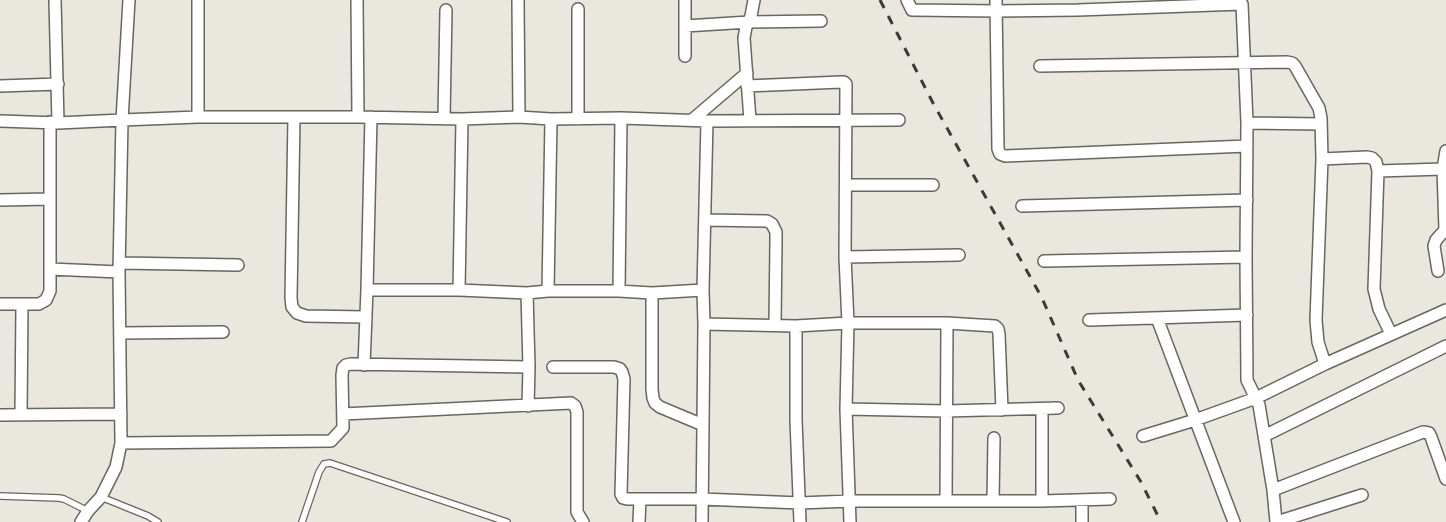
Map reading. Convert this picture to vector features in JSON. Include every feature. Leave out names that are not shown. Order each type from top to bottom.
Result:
[{"type":"street","points":[[0,304],[39,304],[46,300],[50,291],[50,199],[58,84],[55,0]]},
{"type":"street","points":[[80,522],[101,497],[116,467],[121,443],[120,267],[122,120],[129,0]]},
{"type":"street","points":[[198,0],[198,117]]},
{"type":"street","points":[[357,0],[358,117]]},
{"type":"street","points":[[518,0],[519,117]]},
{"type":"street","points":[[685,0],[686,56]]},
{"type":"street","points":[[750,120],[744,32],[751,16],[754,0]]},
{"type":"street","points":[[907,0],[912,10],[996,6],[1240,2],[1245,62],[1247,146],[1247,380],[1258,405],[1277,522],[1362,495]]},
{"type":"street","points":[[996,6],[998,148],[1000,154],[1005,156],[1247,146]]},
{"type":"street","points":[[578,9],[578,119]]},
{"type":"street","points":[[444,118],[446,10]]},
{"type":"street","points":[[686,26],[748,22],[821,21]]},
{"type":"street","points":[[1040,66],[1245,62],[1287,62],[1295,66],[1319,108],[1321,124],[1322,159],[1316,320],[1318,342],[1325,364]]},
{"type":"street","points":[[692,120],[746,73]]},
{"type":"street","points":[[747,86],[844,82],[847,88],[845,256],[848,323],[846,409],[850,522]]},
{"type":"street","points":[[0,86],[58,84]]},
{"type":"street","points":[[0,121],[54,123],[198,117],[462,119],[519,117],[707,121],[900,120]]},
{"type":"street","points":[[294,117],[292,307],[297,313],[306,316],[365,317]]},
{"type":"street","points":[[364,365],[371,117]]},
{"type":"street","points":[[619,291],[621,118]]},
{"type":"street","points":[[459,290],[462,119]]},
{"type":"street","points":[[548,291],[551,119]]},
{"type":"street","points":[[702,522],[703,290],[707,121]]},
{"type":"street","points":[[1246,123],[1321,124]]},
{"type":"street","points":[[1438,271],[1434,246],[1436,240],[1446,230],[1443,169],[1446,151]]},
{"type":"street","points":[[1322,159],[1367,157],[1372,158],[1376,162],[1378,171],[1374,289],[1379,309],[1391,334]]},
{"type":"street","points":[[1378,171],[1443,169]]},
{"type":"street","points":[[846,185],[932,185]]},
{"type":"street","points":[[0,200],[50,199]]},
{"type":"street","points":[[1022,206],[1247,200]]},
{"type":"street","points":[[705,220],[767,221],[772,224],[776,232],[775,326]]},
{"type":"street","points":[[845,256],[959,254]]},
{"type":"street","points":[[1044,261],[1246,257]]},
{"type":"street","points":[[50,269],[238,265]]},
{"type":"street","points":[[367,290],[459,290],[527,293],[548,291],[652,293],[703,290]]},
{"type":"street","points":[[527,293],[528,406]]},
{"type":"street","points":[[652,293],[653,398],[660,407],[703,425]]},
{"type":"street","points":[[21,414],[22,304]]},
{"type":"street","points":[[1143,436],[1256,398],[1325,364],[1446,310]]},
{"type":"street","points":[[1089,320],[1247,315]]},
{"type":"street","points":[[1157,318],[1234,522]]},
{"type":"street","points":[[704,324],[796,326],[848,323],[946,323],[995,326],[998,329],[1002,410]]},
{"type":"street","points":[[946,323],[946,501]]},
{"type":"street","points":[[796,326],[796,420],[800,522]]},
{"type":"street","points":[[121,333],[223,332]]},
{"type":"street","points":[[1264,436],[1446,346]]},
{"type":"street","points":[[121,443],[331,441],[343,428],[343,368],[346,365],[529,367]]},
{"type":"street","points":[[553,367],[614,367],[622,372],[624,379],[621,494],[623,498],[627,499],[702,499],[800,503],[1110,499]]},
{"type":"street","points":[[343,414],[571,403],[575,406],[577,412],[576,504],[577,512],[583,522]]},
{"type":"street","points":[[846,409],[946,412],[1058,408]]},
{"type":"street","points":[[1042,409],[1042,501]]},
{"type":"street","points":[[0,415],[121,414]]},
{"type":"street","points":[[1272,490],[1423,432],[1429,433],[1431,437],[1446,479]]},
{"type":"street","points":[[993,501],[994,438]]},
{"type":"street","points":[[639,522],[640,499]]},
{"type":"street","points":[[1082,500],[1082,522]]},
{"type":"lane","points":[[302,522],[319,472],[324,464],[330,463],[507,522]]},
{"type":"lane","points":[[0,497],[59,498],[88,511]]},
{"type":"lane","points":[[101,497],[158,522]]},
{"type":"railway","points":[[880,0],[933,103],[1042,298],[1078,380],[1141,482],[1161,522]]}]
